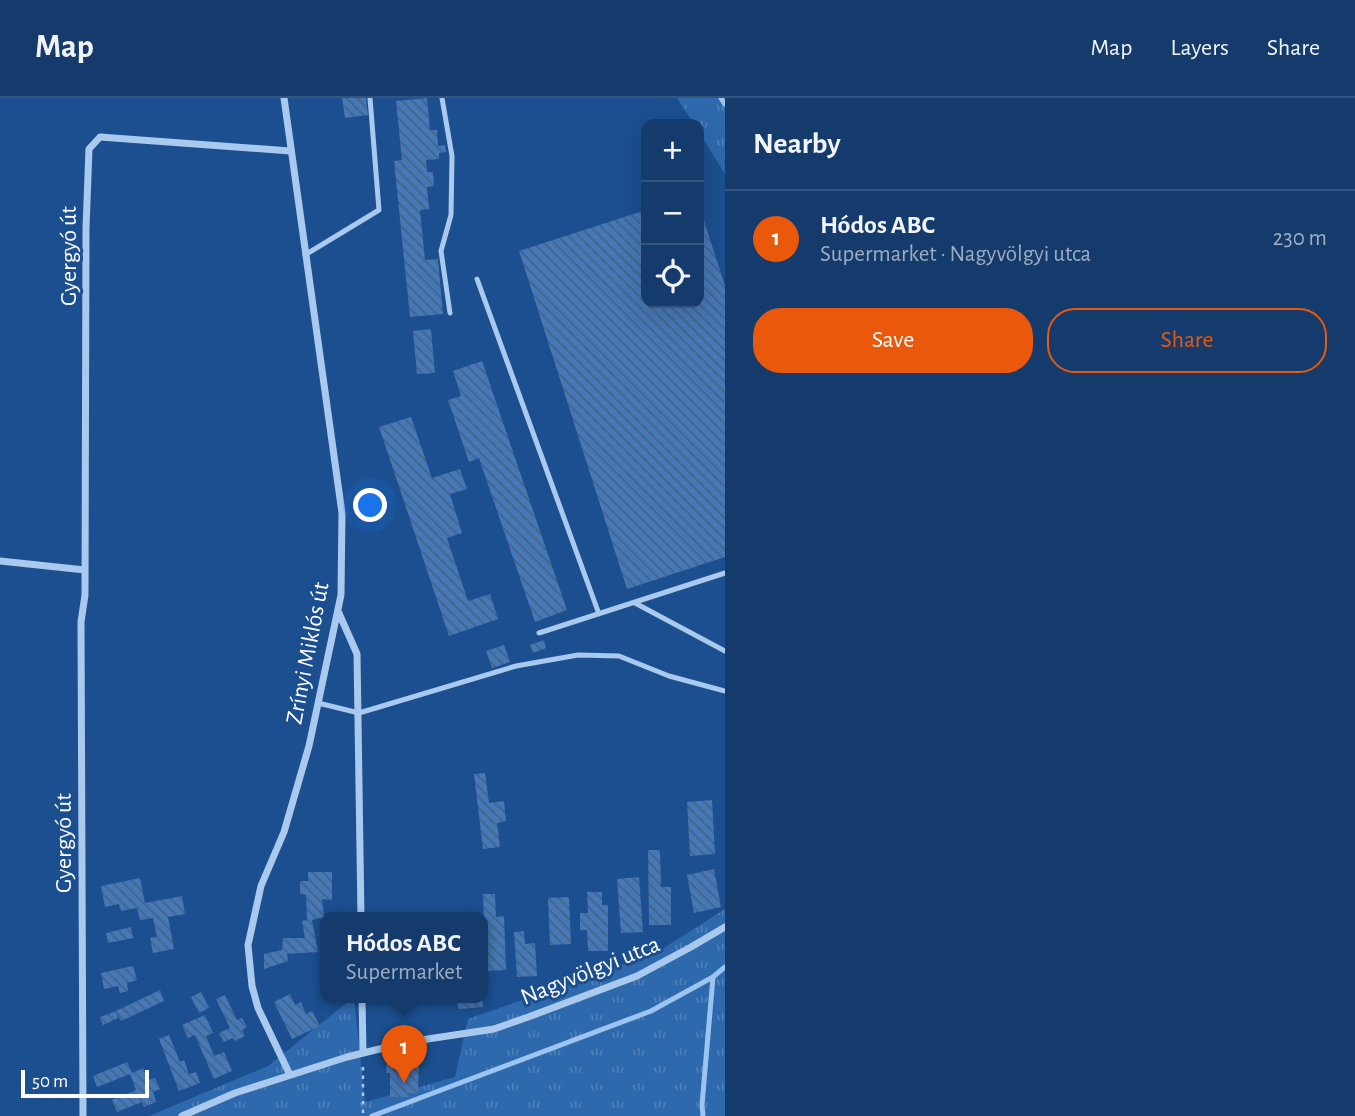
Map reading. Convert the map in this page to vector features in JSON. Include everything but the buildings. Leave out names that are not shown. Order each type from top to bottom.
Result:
[{"type":"street","name":"Zrínyi Miklós út","points":[[284,98],[342,513],[341,595],[309,746],[284,832],[261,886],[248,945],[252,986],[258,1008],[290,1075]]},
{"type":"street","name":"Gyergyó út","points":[[83,1116],[81,622],[85,570],[86,228],[89,149],[100,137],[290,151]]},
{"type":"street","points":[[0,561],[85,570]]},
{"type":"street","points":[[338,611],[357,654],[361,912]]},
{"type":"street","name":"Nagyvölgyi utca","points":[[182,1116],[234,1094],[363,1053],[408,1042],[494,1028],[531,1016],[637,976],[725,927]]},
{"type":"street","points":[[362,1003],[363,1053]]},
{"type":"lane","points":[[305,255],[379,211],[370,98]]},
{"type":"lane","points":[[442,98],[452,156],[451,215],[441,251],[450,313]]},
{"type":"lane","points":[[477,279],[598,614]]},
{"type":"lane","points":[[540,634],[725,573]]},
{"type":"lane","points":[[635,602],[725,651]]},
{"type":"lane","points":[[318,703],[359,713],[516,666],[578,655],[619,656],[669,676],[725,691]]},
{"type":"path","points":[[363,1053],[363,1116]]},
{"type":"green space","points":[[677,98],[725,98],[725,174],[704,140],[704,119],[691,119]]},
{"type":"green space","points":[[725,909],[725,1116],[149,1116],[268,1066],[347,1003],[355,1003],[365,1102],[455,1077],[468,1019],[656,953]]},
{"type":"waterway","points":[[721,98],[725,104]]},
{"type":"waterway","points":[[372,1116],[651,1011],[713,977],[725,967]]},
{"type":"waterway","points":[[703,1116],[713,977]]},
{"type":"place","name":"Hódos ABC","points":[[404,1083]]}]
